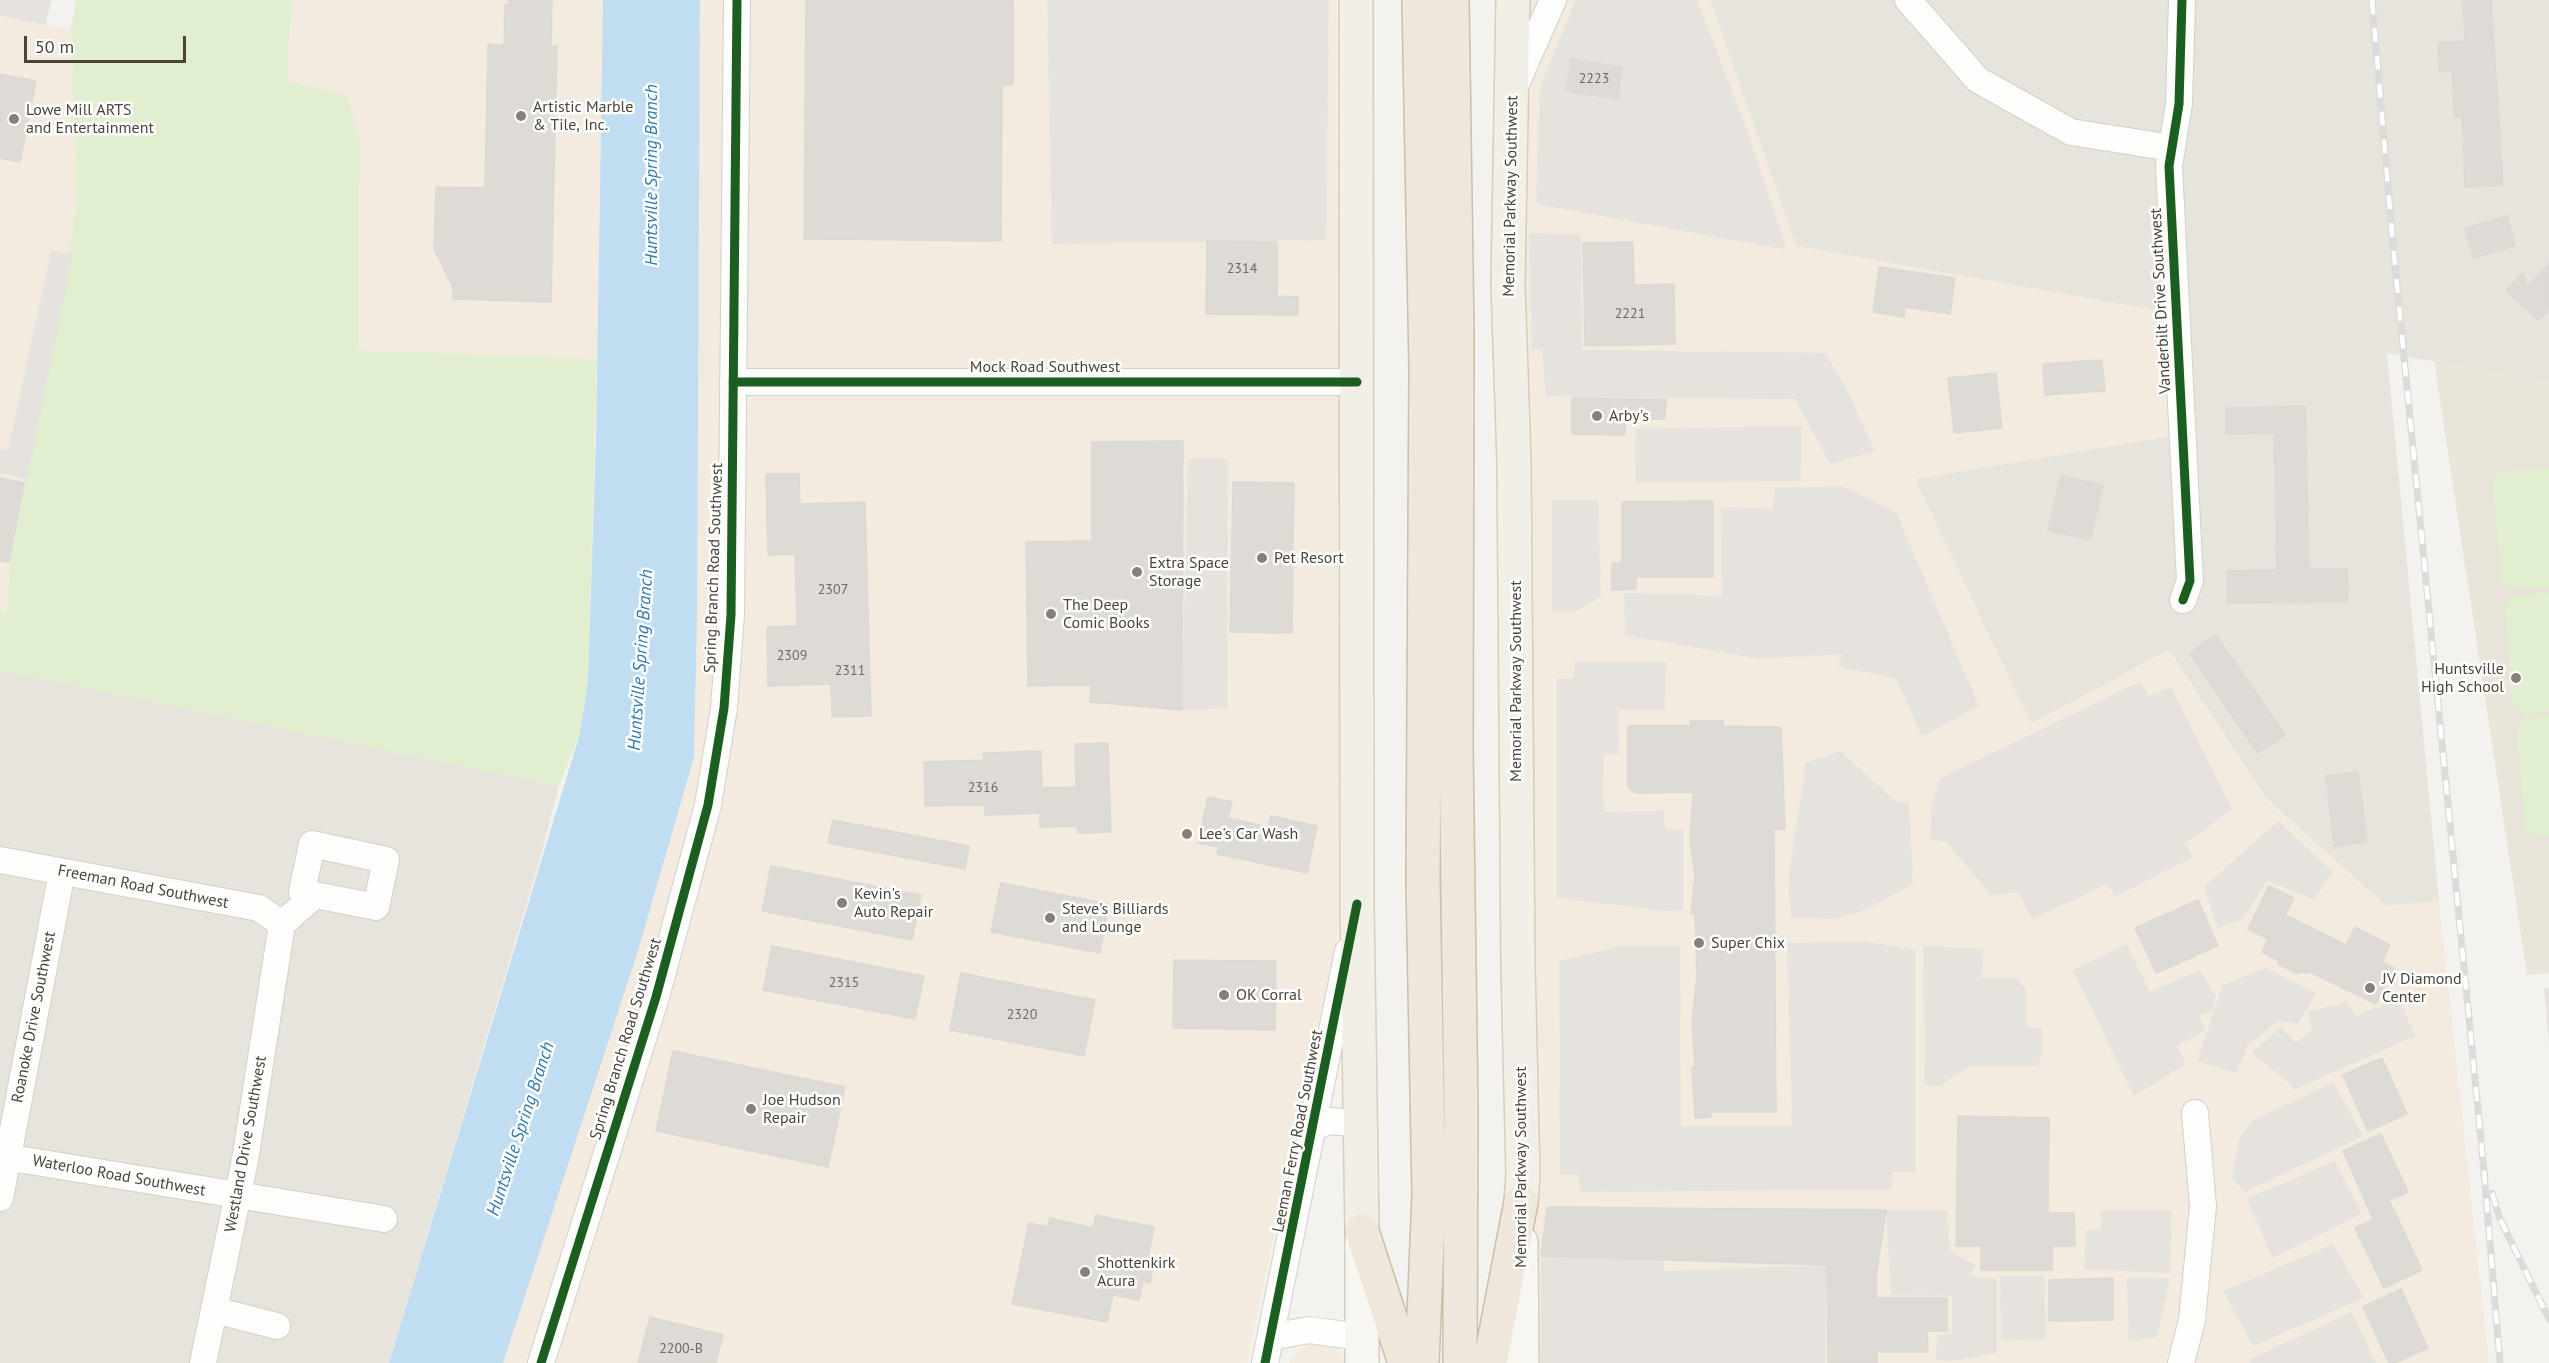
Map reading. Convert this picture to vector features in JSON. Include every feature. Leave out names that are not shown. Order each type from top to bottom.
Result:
[{"type":"highway","points":[[1419,0],[1426,368],[1423,881],[1429,1196],[1422,1363]]},
{"type":"highway","points":[[1452,0],[1457,334],[1456,746],[1461,1113],[1460,1363]]},
{"type":"highway","points":[[1490,1363],[1521,1202]]},
{"type":"highway","points":[[1362,1231],[1405,1363]]},
{"type":"main road","points":[[1356,0],[1358,904],[1362,1350]]},
{"type":"main road","name":"Memorial Parkway Southwest","points":[[1513,0],[1508,284],[1514,460],[1518,964],[1523,1175],[1521,1202],[1522,1363]]},
{"type":"street","name":"Spring Branch Road Southwest","points":[[541,1363],[656,997],[708,805],[723,708],[731,615],[737,0]]},
{"type":"street","points":[[1513,93],[1553,0]]},
{"type":"street","points":[[1908,0],[1978,80],[2071,132],[2172,148]]},
{"type":"street","name":"Vanderbilt Drive Southwest","points":[[2182,0],[2179,104],[2170,178],[2190,581],[2183,600]]},
{"type":"street","name":"Mock Road Southwest","points":[[733,382],[1358,382]]},
{"type":"street","name":"Freeman Road Southwest","points":[[0,860],[259,909],[282,924]]},
{"type":"street","name":"Roanoke Drive Southwest","points":[[0,1198],[4,1156],[62,872]]},
{"type":"street","points":[[282,924],[315,895]]},
{"type":"street","name":"Leeman Ferry Road Southwest","points":[[1265,1363],[1315,1126],[1358,904]]},
{"type":"street","name":"Westland Drive Southwest","points":[[203,1363],[238,1197],[282,924]]},
{"type":"street","points":[[2181,1363],[2192,1320],[2204,1206],[2195,1113]]},
{"type":"street","name":"Leeman Ferry Road Southwest","points":[[1315,1126],[1331,1121],[1359,1124]]},
{"type":"street","name":"Waterloo Road Southwest","points":[[4,1156],[238,1197],[384,1219]]},
{"type":"street","points":[[214,1310],[277,1326]]},
{"type":"street","points":[[1270,1337],[1308,1330],[1362,1350]]},
{"type":"shaded area","points":[[0,0],[51,0],[46,25],[0,16]]},
{"type":"shaded area","points":[[292,0],[603,0],[597,359],[358,350],[359,139],[347,95],[287,81]]},
{"type":"shaded area","points":[[700,0],[1337,0],[1338,352],[1345,902],[1247,1363],[503,1363],[694,757],[697,618]]},
{"type":"shaded area","points":[[1047,0],[1329,0],[1326,240],[1052,244]]},
{"type":"shaded area","points":[[1529,0],[1710,0],[1796,246],[2164,312],[2171,436],[1915,479],[2031,724],[2169,650],[2266,798],[2386,906],[2439,901],[2489,1363],[1533,1363],[1522,289]]},
{"type":"shaded area","points":[[1576,0],[1697,0],[1746,127],[1787,250],[1536,204],[1540,87]],"holes":[[[1571,59],[1622,67],[1617,99],[1566,91]]]},
{"type":"shaded area","points":[[1710,0],[2549,0],[2549,382],[2387,353],[2439,901],[2386,906],[2266,798],[2169,650],[2031,724],[1915,479],[2171,436],[2164,312],[1796,246]]},
{"type":"shaded area","points":[[0,16],[71,30],[77,204],[27,479],[12,545],[7,611],[0,610]]},
{"type":"shaded area","points":[[1529,233],[1581,235],[1582,350],[1825,353],[1844,384],[1875,451],[1830,464],[1795,399],[1546,396],[1542,350],[1547,350],[1532,349]]},
{"type":"shaded area","points":[[51,251],[73,254],[27,479],[0,473],[0,449],[8,450]]},
{"type":"shaded area","name":"Huntsville High School","points":[[2434,360],[2549,382],[2549,973],[2527,975]]},
{"type":"shaded area","points":[[1802,426],[1801,481],[1635,483],[1636,429]]},
{"type":"shaded area","points":[[1188,459],[1228,459],[1227,708],[1182,710]]},
{"type":"shaded area","points":[[1842,486],[1896,512],[1979,706],[1922,736],[1896,678],[1838,667],[1842,654],[1759,659],[1625,635],[1624,593],[1722,596],[1721,507],[1773,509],[1775,488]]},
{"type":"shaded area","points":[[1552,500],[1598,500],[1601,596],[1575,612],[1552,611]]},
{"type":"shaded area","points":[[1666,661],[1665,709],[1618,709],[1619,754],[1603,755],[1604,812],[1664,811],[1665,829],[1683,829],[1683,910],[1666,911],[1557,898],[1557,679],[1574,678],[1575,662]]},
{"type":"shaded area","points":[[0,670],[559,786],[540,859],[389,1363],[0,1363]]},
{"type":"shaded area","points":[[2140,682],[2149,696],[2171,687],[2232,809],[2185,844],[2193,857],[2115,897],[2107,884],[2032,919],[2018,892],[1991,895],[1948,844],[1930,838],[1932,803],[1940,778]]},
{"type":"shaded area","points":[[1840,751],[1898,803],[1909,803],[1913,883],[1866,910],[1836,919],[1791,917],[1788,881],[1806,763]]},
{"type":"shaded area","points":[[2278,821],[2333,872],[2314,900],[2267,880],[2243,919],[2218,928],[2204,887]]},
{"type":"shaded area","points":[[1864,941],[1915,950],[1915,1172],[1891,1172],[1893,1189],[1581,1192],[1578,1175],[1560,1175],[1559,961],[1618,947],[1680,946],[1681,1126],[1792,1126],[1787,943]]},
{"type":"shaded area","points":[[2127,944],[2150,992],[2200,970],[2216,997],[2213,1010],[2199,1016],[2206,1030],[2177,1046],[2186,1064],[2134,1096],[2073,970]]},
{"type":"shaded area","points":[[1923,946],[1983,949],[1982,978],[2016,978],[2026,989],[2026,1027],[2042,1028],[2042,1056],[2037,1066],[1969,1066],[1940,1086],[1925,1085]]},
{"type":"shaded area","points":[[2265,968],[2316,993],[2298,1024],[2279,1020],[2248,1045],[2236,1073],[2197,1061],[2223,985]]},
{"type":"shaded area","points":[[2544,988],[2549,988],[2549,1044]]},
{"type":"shaded area","points":[[2399,999],[2415,1036],[2294,1090],[2289,1083],[2252,1053],[2281,1027],[2296,1042],[2312,1031],[2308,1012],[2347,1002],[2355,1016]]},
{"type":"shaded area","points":[[2333,1082],[2363,1136],[2245,1192],[2232,1178],[2238,1141],[2251,1122]]},
{"type":"shaded area","points":[[2335,1161],[2362,1214],[2273,1258],[2247,1199]]},
{"type":"shaded area","points":[[1886,1210],[1947,1210],[1950,1251],[1976,1265],[1969,1276],[1997,1279],[1997,1353],[1952,1361],[1936,1360],[1937,1335],[1952,1334],[1952,1296],[1891,1295]]},
{"type":"shaded area","points":[[2100,1210],[2172,1211],[2170,1273],[2084,1269],[2086,1230],[2102,1229]]},
{"type":"shaded area","points":[[2333,1244],[2364,1298],[2253,1346],[2223,1291]]},
{"type":"shaded area","points":[[1541,1256],[1664,1256],[1664,1271],[1827,1265],[1825,1363],[1541,1363]]},
{"type":"shaded area","points":[[2000,1276],[2044,1276],[2046,1339],[2001,1340]]},
{"type":"shaded area","points":[[2126,1278],[2170,1278],[2157,1337],[2129,1341]]},
{"type":"shaded area","points":[[2352,1312],[2376,1363],[2251,1363],[2248,1360]]},
{"type":"shaded area","points":[[1325,1342],[1338,1348],[1346,1363],[1289,1363],[1297,1351],[1308,1344]]},
{"type":"green space","points":[[76,0],[292,0],[287,81],[347,95],[359,139],[358,350],[597,359],[588,681],[580,733],[559,786],[0,670],[0,610],[7,611],[12,545],[77,204],[71,30]]},
{"type":"green space","points":[[2549,468],[2549,587],[2512,590],[2501,582],[2493,482],[2499,472]]},
{"type":"green space","points":[[2549,593],[2549,712],[2524,714],[2513,706],[2505,606],[2511,596]]},
{"type":"green space","points":[[2549,716],[2549,836],[2536,837],[2525,829],[2517,729],[2523,718]]},
{"type":"water","name":"Huntsville Spring Branch","points":[[603,0],[700,0],[697,618],[694,757],[637,954],[503,1363],[389,1363],[580,733],[588,681],[596,437]]},
{"type":"building","name":"Artistic Marble & Tile, Inc.","points":[[509,0],[552,0],[551,46],[557,46],[551,302],[453,299],[453,288],[434,249],[436,187],[485,188],[488,44],[504,45],[505,5],[509,5]]},
{"type":"building","points":[[806,0],[1013,0],[1013,85],[1002,85],[1001,241],[804,239]]},
{"type":"building","points":[[2463,0],[2491,0],[2503,185],[2465,187],[2462,117],[2455,117],[2452,71],[2440,72],[2438,43],[2465,41]]},
{"type":"building","points":[[1571,59],[1622,67],[1618,99],[1566,91]]},
{"type":"building","name":"Lowe Mill ARTS and Entertainment","points":[[0,74],[36,81],[20,162],[0,158]]},
{"type":"building","points":[[2507,216],[2515,246],[2473,258],[2465,228]]},
{"type":"building","points":[[1207,241],[1277,242],[1277,296],[1298,297],[1298,315],[1206,314]]},
{"type":"building","points":[[1633,242],[1634,285],[1674,284],[1675,344],[1585,346],[1583,243]]},
{"type":"building","points":[[2549,263],[2549,309],[2539,320],[2506,291],[2523,273],[2527,288]]},
{"type":"building","points":[[1879,267],[1955,278],[1950,314],[1905,307],[1904,317],[1873,312]]},
{"type":"building","points":[[2102,360],[2105,391],[2045,395],[2043,364]]},
{"type":"building","points":[[1996,373],[2002,428],[1954,433],[1948,378]]},
{"type":"building","points":[[1572,398],[1666,399],[1665,419],[1625,419],[1625,435],[1572,434]]},
{"type":"building","points":[[2305,406],[2309,569],[2347,569],[2348,602],[2227,603],[2227,571],[2277,570],[2274,433],[2226,434],[2226,408]]},
{"type":"building","name":"Extra Space Storage","points":[[1183,441],[1182,710],[1090,702],[1091,685],[1028,686],[1026,542],[1092,541],[1092,442]]},
{"type":"building","points":[[766,474],[799,474],[800,504],[865,502],[871,716],[832,717],[831,684],[768,686],[767,627],[797,626],[795,554],[768,555]]},
{"type":"building","points":[[2061,476],[2103,485],[2090,540],[2048,530]]},
{"type":"building","points":[[0,478],[24,483],[9,562],[0,561]]},
{"type":"building","name":"Pet Resort","points":[[1233,482],[1294,483],[1292,633],[1230,632]]},
{"type":"building","points":[[1713,501],[1713,577],[1636,577],[1636,589],[1612,590],[1612,563],[1622,563],[1622,502]]},
{"type":"building","points":[[2216,635],[2285,735],[2258,753],[2189,653]]},
{"type":"building","points":[[1690,721],[1723,721],[1723,726],[1781,727],[1785,829],[1774,829],[1776,1112],[1711,1112],[1711,1117],[1695,1118],[1692,1021],[1697,975],[1695,913],[1691,914],[1695,877],[1690,840],[1693,792],[1635,793],[1628,787],[1628,726],[1691,726]]},
{"type":"building","points":[[1108,743],[1111,832],[1078,833],[1077,826],[1040,827],[1040,813],[985,815],[985,805],[925,806],[924,762],[984,760],[983,753],[1041,751],[1042,788],[1076,787],[1075,744]]},
{"type":"building","points":[[2358,772],[2367,842],[2334,846],[2326,776]]},
{"type":"building","name":"Lee's Car Wash","points":[[1208,797],[1232,802],[1228,818],[1268,827],[1271,816],[1317,826],[1307,873],[1217,854],[1219,847],[1198,843]]},
{"type":"building","points":[[833,820],[969,846],[965,869],[828,843]]},
{"type":"building","name":"Kevin's Auto Repair","points":[[771,866],[921,895],[912,940],[762,911]]},
{"type":"building","name":"Steve's Billiards and Lounge","points":[[1001,883],[1109,904],[1100,953],[991,932]]},
{"type":"building","points":[[2269,886],[2294,898],[2285,915],[2346,945],[2355,927],[2390,945],[2382,962],[2394,968],[2376,1004],[2308,971],[2307,974],[2300,971],[2298,974],[2278,964],[2279,961],[2262,952],[2268,939],[2248,929]]},
{"type":"building","points":[[2198,900],[2218,946],[2156,973],[2135,928]]},
{"type":"building","name":"Kevin's Auto Repair","points":[[772,946],[924,976],[915,1019],[763,990]]},
{"type":"building","name":"OK Corral","points":[[1174,960],[1276,961],[1275,1030],[1173,1028]]},
{"type":"building","points":[[961,973],[1095,1000],[1084,1056],[950,1030]]},
{"type":"building","name":"Joe Hudson Repair","points":[[673,1051],[845,1087],[828,1167],[656,1131]]},
{"type":"building","points":[[2382,1058],[2407,1114],[2368,1131],[2343,1075]]},
{"type":"building","points":[[1958,1116],[2049,1118],[2048,1213],[2074,1213],[2075,1246],[2052,1246],[2052,1270],[1981,1270],[1981,1246],[1956,1246]]},
{"type":"building","points":[[2381,1134],[2408,1192],[2389,1200],[2422,1270],[2384,1288],[2355,1228],[2373,1219],[2343,1151]]},
{"type":"building","points":[[1547,1207],[1886,1210],[1876,1278],[1876,1298],[1947,1298],[1947,1331],[1927,1331],[1928,1352],[1877,1352],[1877,1363],[1828,1363],[1827,1265],[1541,1256]]},
{"type":"building","name":"Shottenkirk Acura","points":[[1096,1215],[1154,1227],[1147,1262],[1154,1263],[1150,1283],[1143,1281],[1139,1300],[1113,1295],[1107,1322],[1012,1304],[1029,1223],[1048,1227],[1050,1218],[1093,1228]]},
{"type":"building","points":[[2113,1278],[2113,1320],[2049,1321],[2049,1280]]},
{"type":"building","points":[[2401,1289],[2428,1348],[2395,1363],[2389,1363],[2363,1307]]},
{"type":"building","points":[[650,1317],[723,1335],[716,1363],[638,1363]]},
{"type":"railway","points":[[2372,0],[2393,245],[2484,1171],[2500,1363]]},
{"type":"railway","points":[[2492,1193],[2500,1219],[2549,1319]]},
{"type":"cycle path","points":[[541,1363],[656,997],[708,805],[724,708],[731,615],[737,0]]},
{"type":"cycle path","points":[[2182,0],[2179,104],[2169,166],[2190,581],[2183,600]]},
{"type":"cycle path","points":[[733,382],[1357,382]]},
{"type":"cycle path","points":[[1265,1363],[1357,904]]},
{"type":"place","name":"Artistic Marble & Tile, Inc.","points":[[521,116]]},
{"type":"place","name":"Lowe Mill ARTS and Entertainment","points":[[14,119]]},
{"type":"place","name":"Arby's","points":[[1597,416]]},
{"type":"place","name":"Pet Resort","points":[[1262,558]]},
{"type":"place","name":"Extra Space Storage","points":[[1137,572]]},
{"type":"place","name":"The Deep Comic Books","points":[[1051,614]]},
{"type":"place","name":"Huntsville High School","points":[[2516,678]]},
{"type":"place","name":"Lee's Car Wash","points":[[1187,834]]},
{"type":"place","name":"Kevin's Auto Repair","points":[[842,903]]},
{"type":"place","name":"Steve's Billiards and Lounge","points":[[1050,918]]},
{"type":"place","name":"Super Chix","points":[[1699,943]]},
{"type":"place","name":"JV Diamond Center","points":[[2370,988]]},
{"type":"place","name":"OK Corral","points":[[1224,995]]},
{"type":"place","name":"Joe Hudson Repair","points":[[751,1109]]},
{"type":"place","name":"Shottenkirk Acura","points":[[1085,1272]]}]
